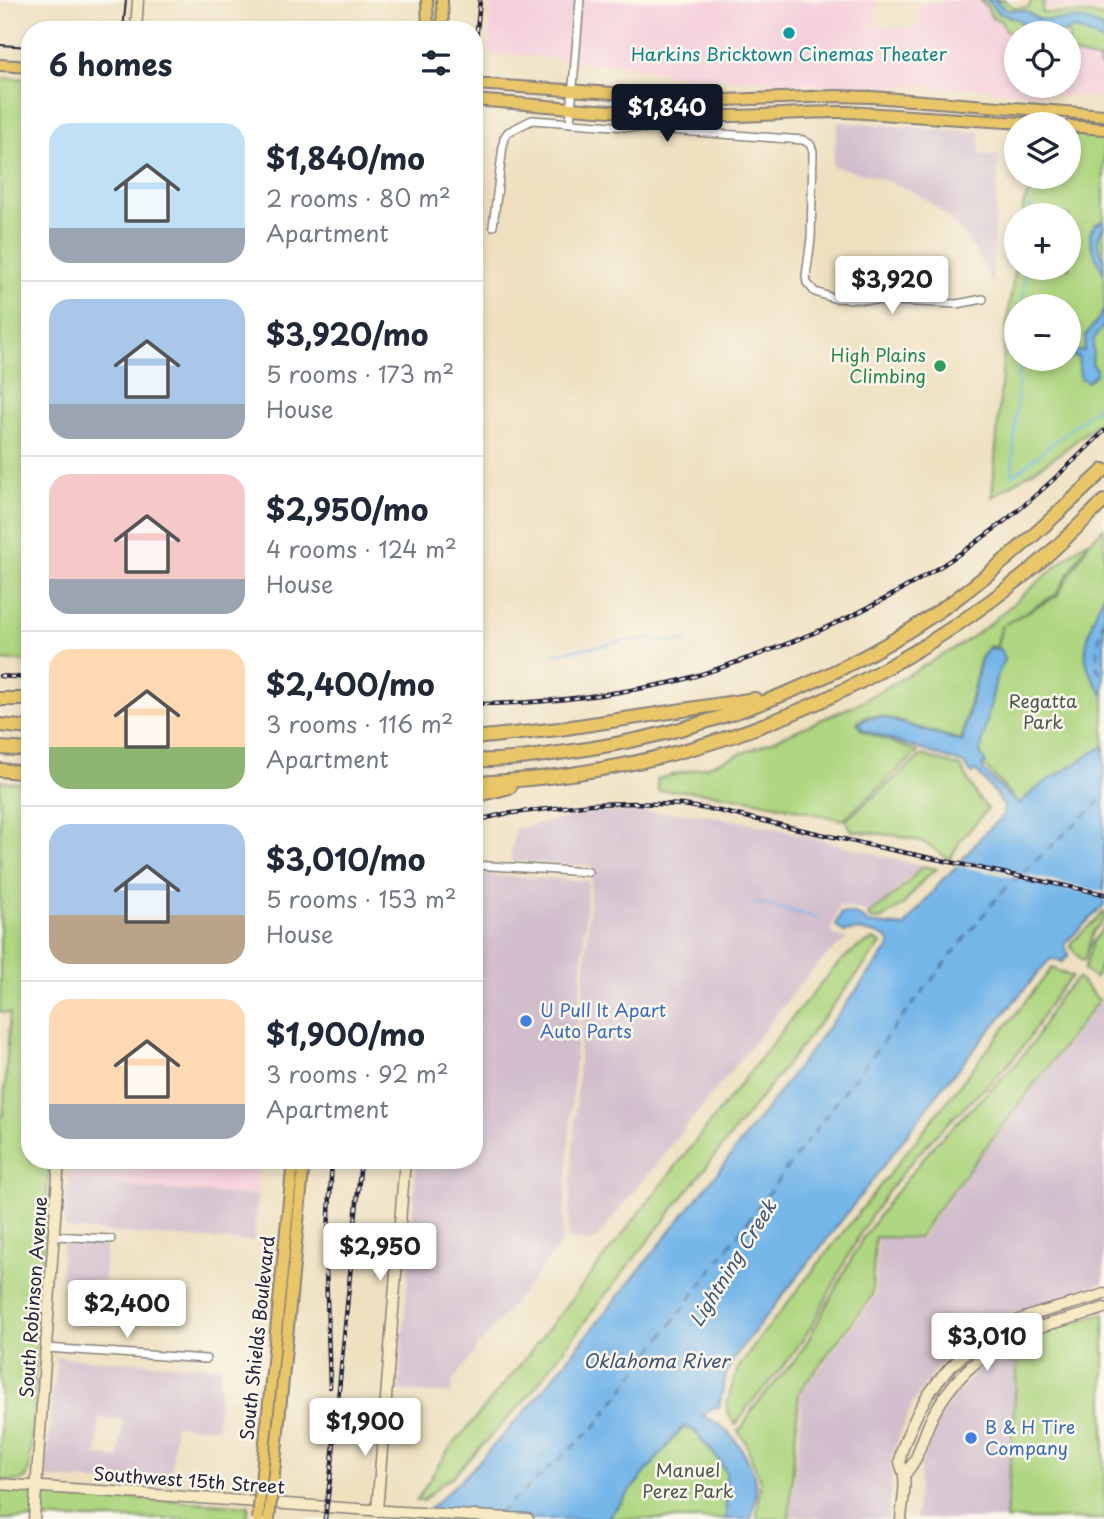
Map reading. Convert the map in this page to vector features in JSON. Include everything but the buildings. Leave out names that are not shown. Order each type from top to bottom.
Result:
[{"type":"highway","points":[[483,759],[536,756],[620,744],[697,725],[778,696],[835,670],[906,632],[954,600],[1012,555],[1104,470]]},
{"type":"highway","points":[[483,782],[551,777],[635,764],[759,728],[818,704],[939,638],[1045,557],[1104,501]]},
{"type":"highway","points":[[483,737],[534,733],[778,696]]},
{"type":"highway","points":[[0,699],[21,699]]},
{"type":"highway","points":[[0,725],[21,726]]},
{"type":"highway","points":[[0,748],[21,749]]},
{"type":"highway","points":[[0,770],[21,773]]},
{"type":"highway","points":[[483,794],[551,777]]},
{"type":"main road","points":[[137,21],[138,0]]},
{"type":"main road","points":[[427,0],[428,21]]},
{"type":"main road","points":[[442,0],[443,21]]},
{"type":"main road","points":[[0,65],[21,66]]},
{"type":"main road","points":[[483,85],[724,100],[849,96],[1103,115]]},
{"type":"main road","points":[[483,101],[715,116],[848,111],[1004,122]]},
{"type":"main road","points":[[1081,127],[1103,129]]},
{"type":"main road","name":"South Robinson Avenue","points":[[34,1519],[59,1169]]},
{"type":"main road","name":"South Shields Boulevard","points":[[269,1519],[268,1472],[292,1169]]},
{"type":"main road","name":"South Shields Boulevard","points":[[258,1519],[268,1472],[303,1169]]},
{"type":"main road","points":[[381,1511],[404,1169]]},
{"type":"main road","points":[[901,1519],[904,1476],[900,1462],[912,1426],[936,1384],[962,1356],[982,1340],[1013,1322],[1104,1294]]},
{"type":"main road","points":[[904,1476],[938,1406],[976,1362],[1024,1333],[1104,1308]]},
{"type":"main road","name":"Southwest 15th Street","points":[[0,1484],[528,1519]]},
{"type":"street","points":[[570,123],[580,0]]},
{"type":"street","points":[[493,226],[504,138],[508,132],[532,120],[803,140],[810,144],[813,150],[811,239],[806,276],[811,289],[827,297],[854,300],[957,304],[983,299]]},
{"type":"street","points":[[483,866],[588,872]]},
{"type":"street","points":[[54,1236],[111,1239]]},
{"type":"street","points":[[46,1348],[206,1359]]},
{"type":"shaded area","points":[[492,0],[876,0],[875,25],[918,28],[921,2],[980,0],[1002,23],[1004,29],[1004,91],[943,87],[867,88],[676,75],[620,65],[560,61],[557,58],[487,54]]},
{"type":"shaded area","points":[[1044,0],[1104,0],[1104,12],[1043,8]]},
{"type":"shaded area","points":[[1081,56],[1100,60],[1099,65],[1104,66],[1104,97],[1081,97]]},
{"type":"shaded area","points":[[838,122],[980,132],[980,154],[999,155],[992,285],[969,241],[934,205],[893,183],[832,166]]},
{"type":"shaded area","points":[[595,812],[692,813],[776,828],[920,866],[882,904],[867,914],[862,910],[839,906],[832,933],[842,938],[849,936],[813,969],[593,1242],[567,1240],[592,866],[510,861],[515,829]]},
{"type":"shaded area","name":"U Pull It Apart Auto Parts","points":[[483,875],[588,881],[562,1243],[481,1344],[478,1343],[474,1353],[453,1380],[451,1394],[399,1391],[416,1169],[483,1169]]},
{"type":"shaded area","points":[[1102,1000],[1104,1282],[1010,1313],[963,1343],[938,1366],[910,1409],[896,1445],[891,1462],[890,1503],[886,1519],[791,1516],[801,1393],[875,1297],[878,1238],[921,1240],[978,1159]]},
{"type":"shaded area","points":[[68,1169],[258,1169],[257,1196],[147,1189],[116,1183],[67,1180]]},
{"type":"shaded area","points":[[67,1180],[116,1183],[147,1189],[257,1196],[254,1242],[64,1228]]},
{"type":"shaded area","points":[[63,1243],[106,1246],[104,1281],[60,1278]]},
{"type":"shaded area","name":"B & H Tire Company","points":[[1019,1347],[1006,1519],[916,1519],[921,1464],[941,1415],[969,1378],[981,1367],[1004,1350]]},
{"type":"shaded area","points":[[57,1357],[221,1367],[217,1428],[175,1425],[171,1486],[49,1478],[46,1474],[52,1388],[55,1388]],"holes":[[[99,1418],[123,1419],[119,1458],[97,1456]]]},
{"type":"green space","points":[[980,0],[1004,0],[1015,8],[1029,7],[1031,0],[1044,0],[1042,13],[1090,14],[1104,18],[1104,66],[1099,66],[1100,60],[1081,56],[1081,21],[1004,21],[1004,28],[1001,21],[992,18]]},
{"type":"green space","points":[[0,78],[21,79],[21,661],[0,660]]},
{"type":"green space","points":[[1081,133],[1104,134],[1104,418],[1058,455],[992,497],[1004,348],[1004,371],[1081,371],[1081,294],[1011,294],[1013,280],[1081,280],[1081,203],[1024,202],[1030,189],[1081,189]]},
{"type":"green space","name":"Regatta Park","points":[[1104,528],[1104,746],[1042,784],[1019,804],[972,752],[1002,625],[996,647],[989,646],[980,659],[961,740],[884,717],[868,716],[857,722],[862,731],[918,752],[843,820],[728,796],[658,791],[657,779],[708,766],[855,705],[960,645],[987,626],[1089,540],[1056,594],[1005,624],[1057,596],[1091,540]]},
{"type":"green space","points":[[922,755],[961,767],[978,798],[988,809],[962,838],[950,859],[926,844],[909,838],[852,831],[846,820]]},
{"type":"green space","points":[[0,781],[21,783],[21,1169],[48,1169],[29,1470],[26,1478],[20,1481],[0,1480],[0,1116],[3,1116],[10,1013],[0,1012]]},
{"type":"green space","points":[[922,866],[937,869],[925,878],[903,905],[880,920],[870,919],[868,915],[897,892]]},
{"type":"green space","points":[[1104,912],[1104,919],[1093,932],[1082,961],[1071,947],[1072,942]]},
{"type":"green space","points":[[1104,926],[1102,962],[1094,978],[1084,970],[1093,942]]},
{"type":"green space","points":[[873,940],[881,943],[880,945],[527,1398],[452,1477],[423,1501],[416,1501],[447,1452],[516,1370],[796,1013],[840,962]]},
{"type":"green space","points":[[1052,968],[1072,977],[1056,995],[1017,1054],[929,1142],[886,1194],[860,1235],[801,1343],[735,1425],[727,1412],[727,1403],[738,1368]]},
{"type":"green space","points":[[1078,978],[1099,1000],[932,1217],[919,1238],[875,1237],[872,1296],[799,1392],[789,1519],[757,1519],[760,1480],[745,1441],[738,1431],[753,1408],[806,1344],[860,1243],[887,1203],[935,1144],[1014,1066],[1034,1041],[1058,998]]},
{"type":"green space","points":[[1104,1313],[1104,1519],[1006,1519],[1019,1340]]},
{"type":"green space","name":"Manuel Perez Park","points":[[683,1427],[693,1430],[719,1460],[726,1473],[726,1519],[607,1519]]},
{"type":"green space","points":[[0,1489],[249,1506],[247,1519],[0,1519]]},
{"type":"water","points":[[987,0],[996,0],[1007,10],[1027,12],[1039,19],[1088,21],[1104,31],[1104,43],[1081,31],[1081,21],[1020,21],[998,13]]},
{"type":"water","points":[[1104,221],[1098,241],[1104,261],[1104,274],[1090,236],[1096,224]]},
{"type":"water","points":[[1104,308],[1104,325],[1094,339],[1092,364],[1096,368],[1096,374],[1087,382],[1080,377],[1081,351],[1084,351],[1086,335]]},
{"type":"water","points":[[1104,594],[1104,696],[1089,669],[1086,645]]},
{"type":"water","name":"Oklahoma River","points":[[989,648],[1000,649],[1004,660],[996,679],[980,753],[986,763],[982,766],[984,771],[1009,796],[1019,804],[1042,784],[1104,746],[1104,905],[1066,942],[1069,955],[1062,962],[1049,960],[945,1084],[736,1355],[726,1374],[719,1407],[702,1416],[722,1427],[746,1456],[756,1491],[751,1519],[726,1519],[726,1473],[719,1460],[694,1430],[683,1427],[607,1519],[419,1519],[470,1471],[531,1405],[722,1167],[890,946],[884,936],[860,930],[844,932],[838,928],[836,924],[841,913],[860,916],[867,923],[904,927],[942,880],[1003,816],[1004,807],[976,771],[972,774],[964,764],[863,730],[859,723],[869,718],[885,718],[962,742],[981,659]]},
{"type":"pier","points":[[957,861],[1104,892],[1104,896],[954,865]]},
{"type":"waterway","points":[[1024,294],[1025,280]]},
{"type":"waterway","points":[[1012,473],[1019,371]]},
{"type":"waterway","points":[[1012,476],[1104,402]]},
{"type":"waterway","points":[[552,654],[638,639],[688,642]]},
{"type":"waterway","points":[[754,902],[819,918]]},
{"type":"ferry route","points":[[1104,618],[1097,648],[1097,667],[1104,680]]},
{"type":"ferry route","points":[[498,1513],[596,1426],[848,1086],[999,895],[1104,797]]},
{"type":"tram line","points":[[124,21],[126,0]]},
{"type":"tram line","points":[[0,45],[21,46]]},
{"type":"railway","points":[[478,21],[480,0]]},
{"type":"railway","points":[[483,704],[572,698],[687,679],[774,649],[841,621],[906,587],[968,548],[1039,493],[1104,431]]},
{"type":"railway","points":[[0,676],[21,677]]},
{"type":"railway","points":[[483,819],[591,804],[683,805],[1104,894]]},
{"type":"railway","points":[[330,1387],[326,1269],[332,1169]]},
{"type":"railway","points":[[325,1519],[360,1169]]},
{"type":"place","name":"Harkins Bricktown Cinemas Theater","points":[[789,33]]},
{"type":"place","name":"High Plains Climbing","points":[[940,366]]},
{"type":"place","name":"U Pull It Apart Auto Parts","points":[[526,1021]]},
{"type":"place","name":"B & H Tire Company","points":[[971,1438]]},
{"type":"water label","name":"Lightning Creek","points":[[733,1263]]}]
